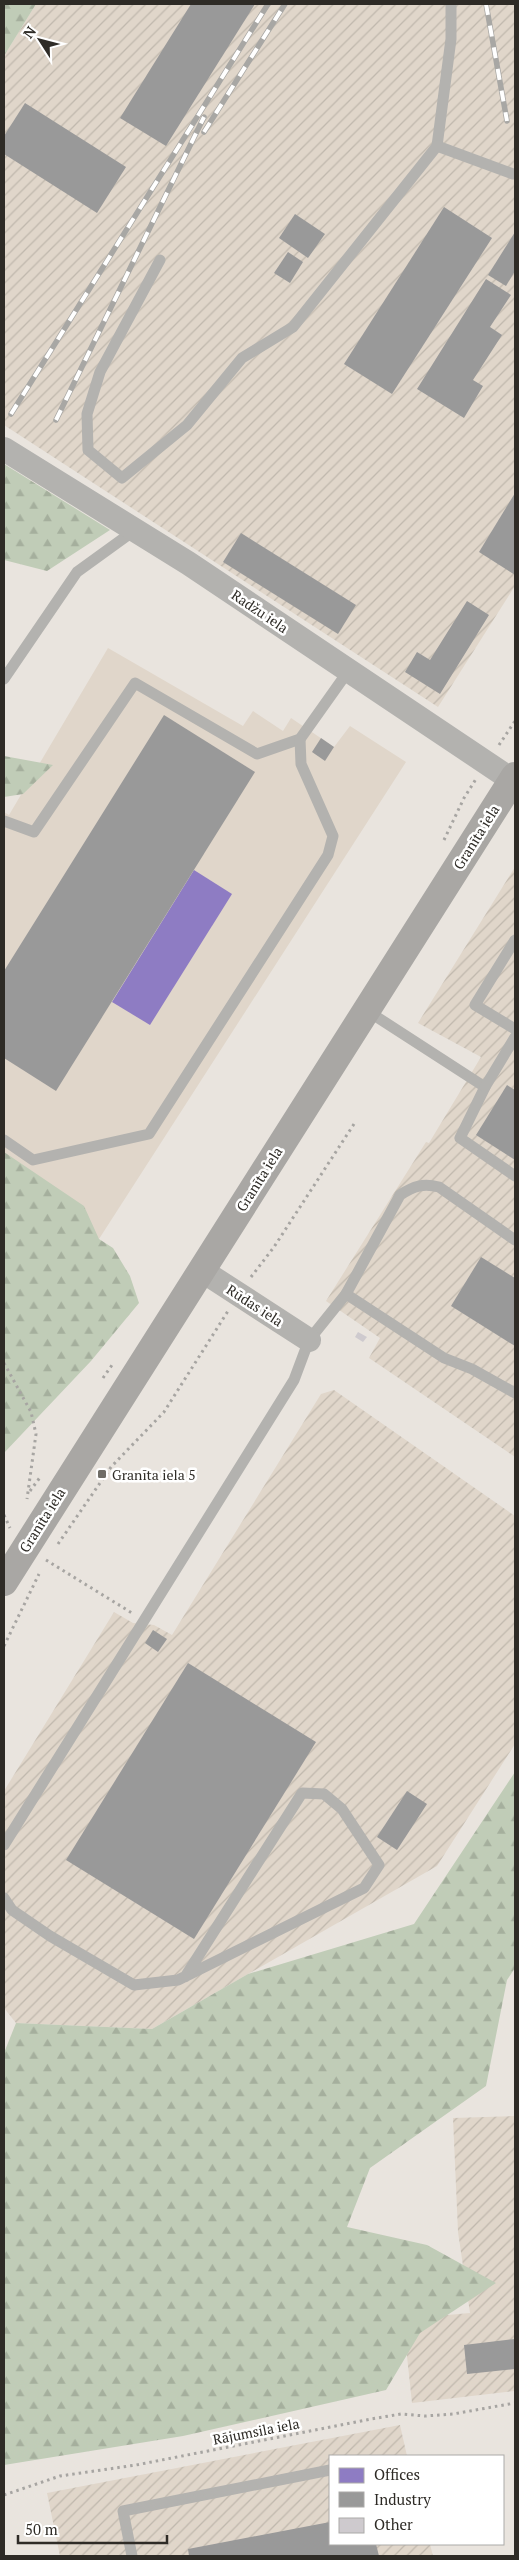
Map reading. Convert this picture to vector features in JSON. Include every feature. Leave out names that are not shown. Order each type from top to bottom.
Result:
[{"type":"main road","name":"Granīta iela","points":[[4,1582],[35,1554],[201,1270],[514,778]]},
{"type":"street","name":"Radžu iela","points":[[4,449],[135,530],[514,778]]},
{"type":"street","name":"Rūdas iela","points":[[201,1270],[309,1340]]},
{"type":"lane","points":[[160,260],[100,372],[87,414],[88,450],[122,478],[187,425],[242,358],[293,327],[437,146],[451,39],[451,4]]},
{"type":"lane","points":[[437,146],[514,173]]},
{"type":"lane","points":[[4,679],[77,572],[135,530]]},
{"type":"lane","points":[[4,821],[34,832],[135,683],[257,754],[300,739],[349,670]]},
{"type":"lane","points":[[4,1140],[32,1160],[149,1134],[328,855],[333,836],[301,764],[300,739]]},
{"type":"lane","points":[[515,940],[475,1005],[515,1029]]},
{"type":"lane","points":[[366,1010],[485,1087]]},
{"type":"lane","points":[[515,1037],[485,1087],[460,1138],[515,1176]]},
{"type":"lane","points":[[4,1845],[294,1380],[309,1340],[346,1294],[400,1195],[413,1186],[427,1184],[439,1187],[515,1240]]},
{"type":"lane","points":[[346,1294],[444,1358],[472,1369],[515,1393]]},
{"type":"lane","points":[[4,1898],[12,1910],[50,1936],[134,1985],[178,1980],[364,1888],[379,1865],[342,1809],[324,1794],[302,1792],[185,1976]]},
{"type":"lane","points":[[132,2556],[123,2511],[329,2470]]},
{"type":"path","points":[[57,1546],[111,1467],[164,1412],[238,1294],[274,1248],[354,1124]]},
{"type":"path","points":[[4,1363],[31,1412],[36,1434],[27,1500]]},
{"type":"path","points":[[35,1554],[51,1553]]},
{"type":"path","points":[[35,1554],[143,1620]]},
{"type":"path","points":[[4,1646],[35,1554]]},
{"type":"path","name":"Rājumsila iela","points":[[4,2495],[60,2476],[136,2465],[401,2414],[425,2416],[453,2414],[515,2403]]},
{"type":"shaded area","points":[[36,4],[515,4],[515,586],[438,707],[4,425],[4,56]]},
{"type":"shaded area","points":[[108,648],[243,726],[253,711],[283,731],[291,718],[334,747],[350,726],[406,762],[99,1239],[4,1175],[4,812],[9,815]]},
{"type":"shaded area","points":[[515,867],[515,1457],[369,1358],[380,1338],[326,1301],[426,1142],[429,1143],[481,1057],[418,1023]]},
{"type":"shaded area","points":[[334,1390],[515,1516],[515,1744],[437,1866],[152,2029],[16,2023],[4,2008],[4,1791],[114,1612],[133,1623],[154,1625],[172,1635],[321,1394]]},
{"type":"shaded area","points":[[515,2116],[515,2391],[412,2403],[403,2319],[470,2313],[458,2232],[453,2118]]},
{"type":"shaded area","points":[[400,2425],[407,2455],[329,2455],[329,2545],[430,2545],[433,2556],[60,2556],[47,2493]]},
{"type":"green space","points":[[4,4],[36,4],[4,56]]},
{"type":"green space","points":[[4,464],[110,530],[47,571],[4,560]]},
{"type":"green space","points":[[4,756],[53,765],[23,794],[4,797]]},
{"type":"green space","points":[[4,1152],[84,1206],[99,1239],[113,1248],[130,1276],[139,1303],[91,1361],[4,1453]]},
{"type":"green space","points":[[515,1772],[515,1968],[507,1980],[486,2086],[370,2168],[347,2227],[427,2245],[496,2283],[420,2333],[386,2390],[183,2436],[4,2465],[4,2053],[16,2023],[152,2029],[248,1974],[414,1924]]},
{"type":"building: Offices","points":[[194,870],[232,894],[150,1025],[112,1002]]},
{"type":"building: Industry","points":[[191,4],[255,4],[166,146],[120,118]]},
{"type":"building: Industry","points":[[25,103],[126,167],[97,213],[4,154],[4,136]]},
{"type":"building: Industry","points":[[444,207],[492,238],[392,394],[344,364]]},
{"type":"building: Industry","points":[[295,214],[325,234],[308,258],[279,238]]},
{"type":"building: Industry","points":[[515,232],[515,271],[506,286],[488,275]]},
{"type":"building: Industry","points":[[288,252],[303,262],[290,283],[274,273]]},
{"type":"building: Industry","points":[[486,279],[511,295],[490,327],[502,335],[473,380],[483,386],[464,418],[417,389]]},
{"type":"building: Industry","points":[[515,493],[515,575],[479,552]]},
{"type":"building: Industry","points":[[241,533],[356,605],[338,634],[223,562]]},
{"type":"building: Industry","points":[[467,601],[489,615],[440,694],[405,672],[417,652],[430,660]]},
{"type":"building: Industry","points":[[164,715],[255,772],[56,1091],[4,1058],[4,971]]},
{"type":"building: Industry","points":[[321,738],[334,747],[325,761],[312,752]]},
{"type":"building: Industry","points":[[507,1085],[515,1090],[515,1160],[476,1135]]},
{"type":"building: Industry","points":[[481,1257],[515,1278],[515,1346],[451,1306]]},
{"type":"building: Industry","points":[[153,1630],[167,1639],[158,1652],[145,1643]]},
{"type":"building: Industry","points":[[188,1663],[316,1742],[194,1939],[66,1860]]},
{"type":"building: Industry","points":[[407,1791],[427,1804],[397,1850],[377,1837]]},
{"type":"building: Industry","points":[[515,2339],[515,2369],[467,2374],[464,2345]]},
{"type":"building: Industry","points":[[329,2522],[329,2545],[376,2545],[379,2556],[189,2556],[188,2549]]},
{"type":"building: Other","points":[[358,1332],[367,1337],[363,1342],[355,1337]]},
{"type":"railway","points":[[11,414],[268,4]]},
{"type":"railway","points":[[204,132],[285,4]]},
{"type":"railway","points":[[486,4],[507,121]]},
{"type":"railway","points":[[56,420],[204,117]]},
{"type":"place","name":"Granīta iela 5","points":[[102,1474]]}]
